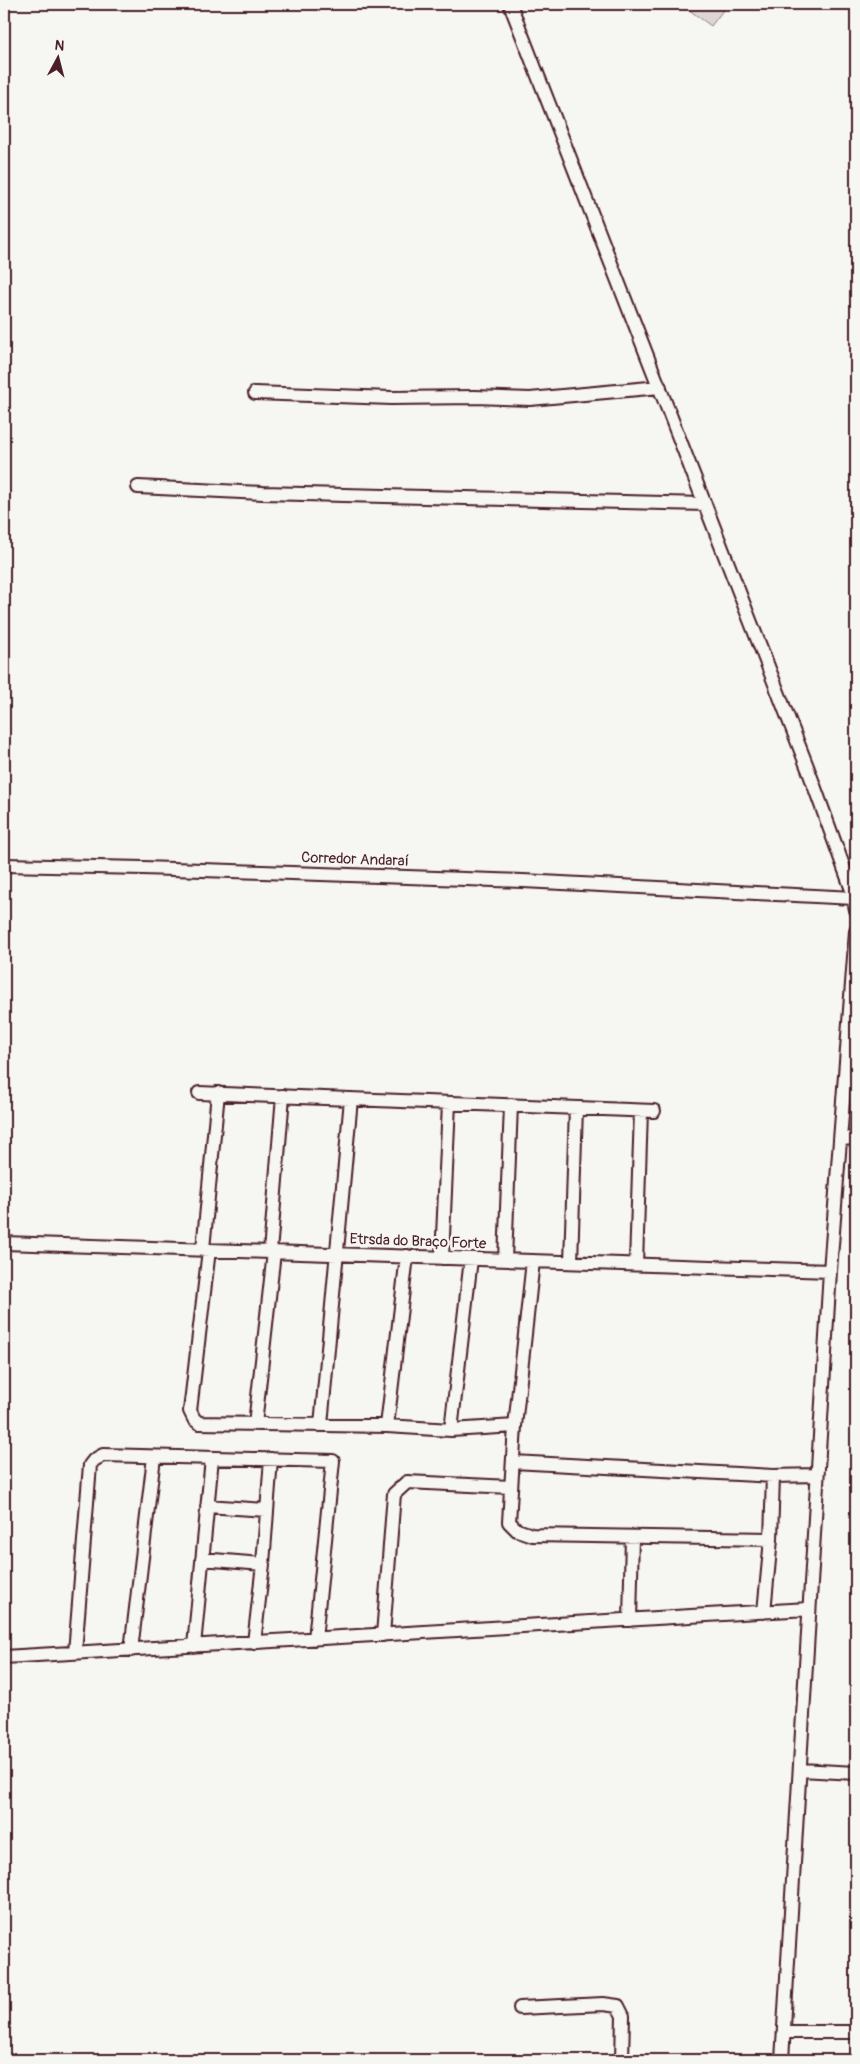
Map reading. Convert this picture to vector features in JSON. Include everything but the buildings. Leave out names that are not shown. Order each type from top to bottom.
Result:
[{"type":"street","points":[[510,4],[808,769],[855,904]]},
{"type":"street","points":[[254,393],[383,398],[475,397],[530,399],[660,387]]},
{"type":"street","points":[[138,487],[263,493],[705,504]]},
{"type":"street","name":"Corredor Andaraí","points":[[4,865],[464,878],[706,889],[855,904]]},
{"type":"street","points":[[782,2060],[830,1271],[840,1139],[851,1055],[856,931]]},
{"type":"street","points":[[199,1092],[647,1111],[636,1264]]},
{"type":"street","points":[[218,1093],[206,1250],[190,1411],[194,1419],[200,1423],[387,1426],[451,1430],[515,1426]]},
{"type":"street","points":[[255,1424],[272,1252],[283,1096]]},
{"type":"street","points":[[321,1425],[351,1099]]},
{"type":"street","points":[[442,1258],[449,1103]]},
{"type":"street","points":[[505,1260],[512,1106]]},
{"type":"street","points":[[572,1262],[576,1108]]},
{"type":"street","points":[[840,1139],[856,1138]]},
{"type":"street","name":"Etrsda do Braço Forte","points":[[4,1243],[830,1271]]},
{"type":"street","points":[[387,1426],[407,1256]]},
{"type":"street","points":[[451,1430],[471,1259]]},
{"type":"street","points":[[533,1261],[515,1426],[509,1522],[518,1530],[532,1535],[771,1539]]},
{"type":"street","points":[[74,1653],[90,1465],[94,1460],[103,1455],[333,1461],[315,1639]]},
{"type":"street","points":[[131,1650],[154,1457]]},
{"type":"street","points":[[194,1646],[212,1458]]},
{"type":"street","points":[[254,1642],[263,1564],[271,1460]]},
{"type":"street","points":[[513,1462],[772,1476],[817,1475]]},
{"type":"street","points":[[764,1612],[771,1539],[772,1476]]},
{"type":"street","points":[[383,1635],[394,1494],[407,1482],[511,1487]]},
{"type":"street","points":[[207,1506],[266,1510]]},
{"type":"street","points":[[630,1620],[632,1537]]},
{"type":"street","points":[[202,1559],[263,1564]]},
{"type":"street","points":[[4,1657],[808,1609]]},
{"type":"street","points":[[800,1770],[856,1773]]},
{"type":"street","points":[[520,2008],[603,2004],[618,2006],[623,2016],[622,2060]]},
{"type":"street","points":[[784,2032],[856,2032]]},
{"type":"shaded area","points":[[681,4],[725,4],[727,5],[711,26]]}]
